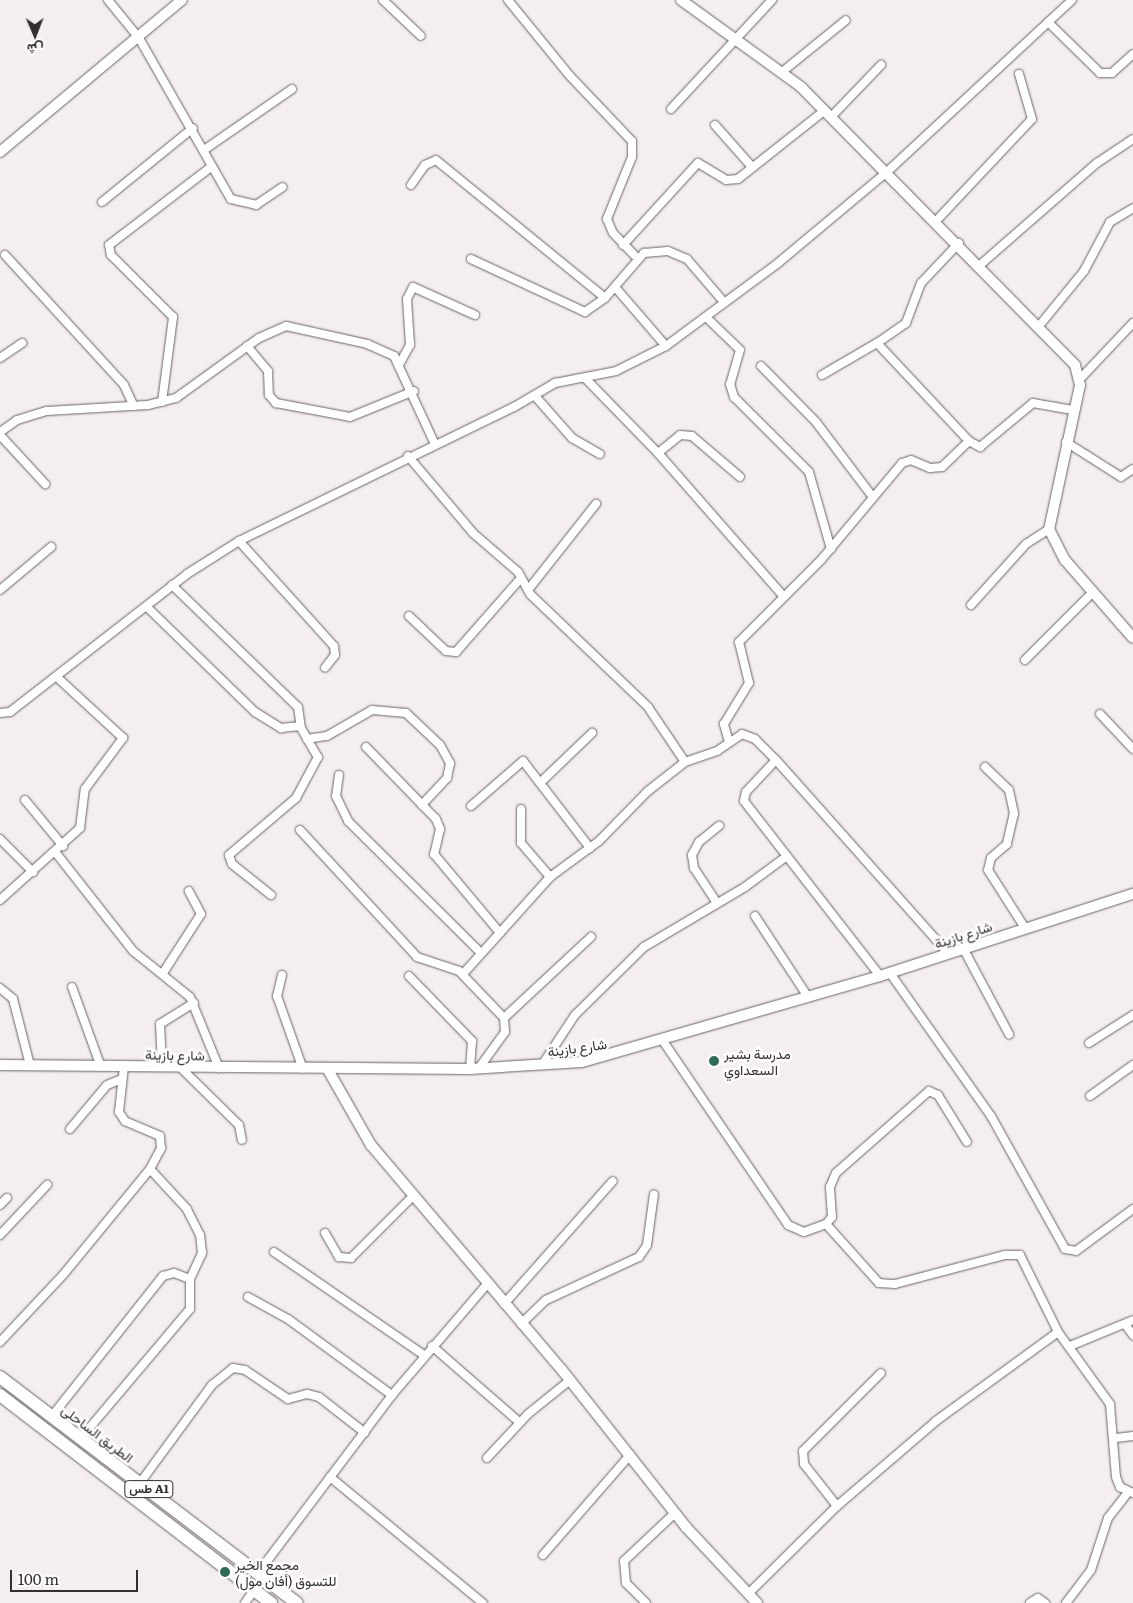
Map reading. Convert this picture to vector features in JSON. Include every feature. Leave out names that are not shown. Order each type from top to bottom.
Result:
[{"type":"highway","name":"الطريق الساحلى","points":[[0,1377],[297,1603]]},
{"type":"highway","name":"طس A1","points":[[0,1396],[271,1603]]},
{"type":"street","points":[[108,0],[139,38],[193,128],[225,192],[238,204],[265,202],[283,187]]},
{"type":"street","points":[[0,152],[139,38],[182,0]]},
{"type":"street","points":[[383,0],[421,36]]},
{"type":"street","points":[[508,0],[570,76],[632,141],[632,157],[607,212],[608,225],[623,246],[638,259]]},
{"type":"street","points":[[681,0],[735,36],[782,72],[829,113],[1039,326],[1075,365],[1080,379]]},
{"type":"street","points":[[671,109],[735,36],[772,0]]},
{"type":"street","points":[[0,713],[10,712],[147,607],[172,585],[239,541],[332,498],[434,442],[536,396],[569,377],[585,378],[630,366],[666,346],[706,317],[723,301],[778,263],[888,171],[1072,0]]},
{"type":"street","points":[[782,72],[846,20]]},
{"type":"street","points":[[1048,22],[1100,73],[1112,73],[1133,54]]},
{"type":"street","points":[[623,246],[698,163],[726,180],[738,178],[829,113],[881,65]]},
{"type":"street","points":[[936,221],[1032,119],[1019,74]]},
{"type":"street","points":[[204,150],[292,89]]},
{"type":"street","points":[[715,124],[752,167]]},
{"type":"street","points":[[102,202],[193,128]]},
{"type":"street","points":[[980,265],[1103,158],[1133,139]]},
{"type":"street","points":[[411,185],[425,165],[436,160],[605,298]]},
{"type":"street","points":[[162,402],[173,317],[111,255],[109,245],[211,167]]},
{"type":"street","points":[[1039,326],[1084,271],[1110,222],[1133,208]]},
{"type":"street","points":[[822,375],[906,323],[921,283],[959,243]]},
{"type":"street","points":[[471,259],[581,311],[590,311],[605,298],[638,259],[659,250],[681,254],[723,301]]},
{"type":"street","points":[[5,255],[124,385],[134,406]]},
{"type":"street","points":[[400,363],[410,345],[407,299],[413,287],[475,315]]},
{"type":"street","points":[[615,287],[666,346]]},
{"type":"street","points":[[706,317],[740,350],[730,384],[734,397],[809,472],[831,549]]},
{"type":"street","points":[[1133,323],[1080,379],[1072,410],[1049,529],[1058,552],[1133,638]]},
{"type":"street","points":[[45,484],[0,434],[18,420],[47,411],[134,406],[162,402],[187,391],[247,346],[273,330],[294,326],[376,347],[400,363],[414,391],[434,442]]},
{"type":"street","points":[[877,342],[969,441],[980,447],[1032,403],[1047,402],[1072,410]]},
{"type":"street","points":[[0,358],[22,343]]},
{"type":"street","points":[[247,346],[268,372],[269,395],[276,402],[350,417],[414,391]]},
{"type":"street","points":[[761,366],[816,422],[872,496]]},
{"type":"street","points":[[585,378],[658,453],[784,597]]},
{"type":"street","points":[[536,396],[572,438],[600,454]]},
{"type":"street","points":[[658,453],[680,435],[692,436],[740,477]]},
{"type":"street","points":[[728,742],[724,724],[749,683],[739,642],[831,549],[872,496],[907,460],[936,469],[969,441]]},
{"type":"street","points":[[1066,442],[1121,476],[1133,469]]},
{"type":"street","points":[[408,456],[473,533],[521,578],[528,590],[648,707],[685,762]]},
{"type":"street","points":[[528,590],[596,504]]},
{"type":"street","points":[[971,605],[1026,544],[1049,529]]},
{"type":"street","points":[[239,541],[334,646],[334,655],[325,668]]},
{"type":"street","points":[[0,590],[51,547]]},
{"type":"street","points":[[409,616],[446,652],[456,652],[521,578]]},
{"type":"street","points":[[172,585],[294,704],[300,726],[318,759],[298,795],[229,856],[232,864],[271,894]]},
{"type":"street","points":[[1025,660],[1093,592]]},
{"type":"street","points":[[147,607],[256,712],[281,728],[300,726]]},
{"type":"street","points":[[0,900],[56,853],[83,822],[85,790],[124,738],[57,677]]},
{"type":"street","points":[[307,739],[327,736],[372,710],[406,713],[440,745],[450,763],[446,778],[422,805]]},
{"type":"street","points":[[1100,714],[1133,749]]},
{"type":"street","points":[[541,782],[592,733]]},
{"type":"street","points":[[463,974],[550,877],[590,848],[685,762],[748,735],[776,760],[948,953]]},
{"type":"street","points":[[366,748],[439,825],[434,854],[500,933]]},
{"type":"street","points":[[776,760],[746,792],[744,801],[885,974],[991,1116],[1065,1249],[1076,1250],[1133,1209]]},
{"type":"street","points":[[471,806],[519,762],[525,762],[590,848]]},
{"type":"street","points":[[985,766],[1009,790],[1014,813],[1007,844],[991,858],[988,870],[1025,928]]},
{"type":"street","points":[[340,774],[336,796],[348,822],[481,953]]},
{"type":"street","points":[[25,800],[63,846]]},
{"type":"street","points":[[521,809],[521,843],[550,877]]},
{"type":"street","points":[[718,826],[699,842],[692,856],[694,868],[718,903]]},
{"type":"street","points":[[300,830],[416,957],[463,974],[504,1018],[505,1032],[475,1068]]},
{"type":"street","points":[[0,838],[33,872]]},
{"type":"street","points":[[56,853],[133,951],[163,973],[194,1002],[220,1068]]},
{"type":"street","points":[[542,1066],[575,1015],[644,947],[718,903],[787,856]]},
{"type":"street","points":[[163,973],[201,914],[189,892]]},
{"type":"street","name":"شارع بازينة","points":[[0,1065],[303,1069],[475,1068],[542,1066],[606,1058],[885,974],[1133,894]]},
{"type":"street","points":[[755,916],[808,997]]},
{"type":"street","points":[[504,1018],[590,937]]},
{"type":"street","points":[[963,948],[1009,1034]]},
{"type":"street","points":[[282,975],[277,996],[303,1069]]},
{"type":"street","points":[[409,976],[472,1041],[475,1068]]},
{"type":"street","points":[[72,987],[101,1067]]},
{"type":"street","points":[[0,988],[13,999],[30,1065]]},
{"type":"street","points":[[162,1066],[160,1024],[194,1002]]},
{"type":"street","points":[[1089,1043],[1133,1015]]},
{"type":"street","points":[[663,1040],[788,1225],[804,1232],[826,1224],[832,1217],[830,1188],[836,1174],[929,1091],[938,1095],[967,1142]]},
{"type":"street","points":[[1090,1096],[1133,1065]]},
{"type":"street","points":[[0,1342],[63,1275],[150,1169],[162,1139],[123,1119],[119,1108],[124,1067]]},
{"type":"street","points":[[181,1068],[239,1125],[242,1140]]},
{"type":"street","points":[[327,1068],[359,1128],[487,1284],[570,1380],[675,1513],[757,1603]]},
{"type":"street","points":[[70,1129],[107,1085],[122,1079]]},
{"type":"street","points":[[81,1438],[188,1312],[190,1279],[202,1254],[197,1226],[180,1200],[150,1169]]},
{"type":"street","points":[[504,1304],[613,1181]]},
{"type":"street","points":[[0,1235],[47,1185]]},
{"type":"street","points":[[521,1324],[551,1298],[639,1257],[647,1245],[654,1194]]},
{"type":"street","points":[[325,1233],[340,1257],[351,1258],[414,1196]]},
{"type":"street","points":[[0,1205],[7,1198]]},
{"type":"street","points":[[826,1224],[885,1284],[1005,1255],[1020,1256],[1058,1332],[1070,1346],[1110,1404],[1116,1438],[1116,1477],[1130,1493],[1108,1518],[1091,1570],[1066,1603]]},
{"type":"street","points":[[274,1252],[424,1355]]},
{"type":"street","points":[[52,1416],[163,1276],[174,1273],[190,1279]]},
{"type":"street","points":[[258,1573],[392,1395],[424,1355],[487,1284]]},
{"type":"street","points":[[248,1297],[288,1319],[392,1395]]},
{"type":"street","points":[[1070,1346],[1133,1320]]},
{"type":"street","points":[[1125,1324],[1133,1334]]},
{"type":"street","points":[[748,1594],[837,1506],[936,1421],[1058,1332]]},
{"type":"street","points":[[432,1346],[520,1422]]},
{"type":"street","points":[[140,1483],[212,1385],[233,1368],[245,1370],[288,1398],[319,1397],[365,1433]]},
{"type":"street","points":[[837,1506],[804,1464],[803,1451],[881,1373]]},
{"type":"street","points":[[487,1458],[520,1422],[570,1380]]},
{"type":"street","points":[[1116,1438],[1133,1436]]},
{"type":"street","points":[[543,1555],[630,1455]]},
{"type":"street","points":[[330,1477],[484,1603]]},
{"type":"street","points":[[646,1603],[626,1583],[624,1560],[675,1513]]},
{"type":"street","points":[[245,1603],[254,1590]]},
{"type":"street","points":[[1030,1603],[1038,1598],[1045,1603]]},
{"type":"place","name":"مدرسة بشير السعداوي","points":[[714,1061]]},
{"type":"place","name":"مجمع الخير للتسوق (أفان مول)","points":[[225,1572]]}]
